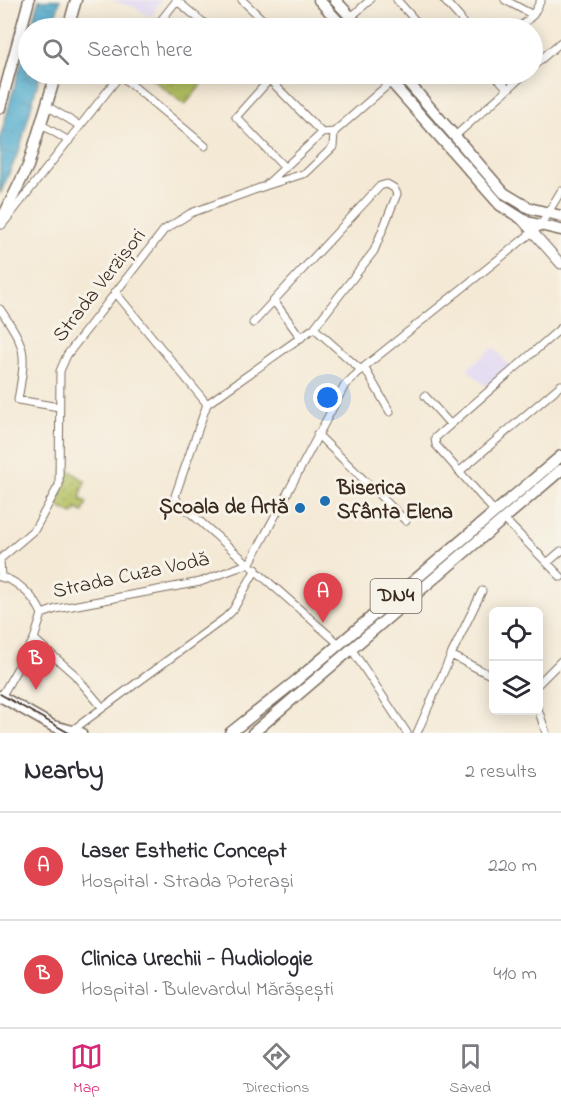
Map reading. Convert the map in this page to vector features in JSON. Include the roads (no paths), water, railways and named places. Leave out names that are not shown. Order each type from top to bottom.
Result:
[{"type":"main road","points":[[24,18],[29,0]]},
{"type":"main road","points":[[71,18],[76,0]]},
{"type":"main road","points":[[319,0],[335,18]]},
{"type":"main road","points":[[336,0],[351,17]]},
{"type":"main road","points":[[0,108],[18,41]]},
{"type":"main road","points":[[0,223],[19,186],[42,125],[53,84]]},
{"type":"main road","points":[[392,84],[495,200],[537,229],[561,230]]},
{"type":"main road","points":[[410,84],[504,193],[529,208],[561,216]]},
{"type":"main road","name":"DN4","points":[[253,733],[352,650],[561,456]]},
{"type":"main road","name":"DN4","points":[[230,733],[499,515],[561,470]]},
{"type":"main road","points":[[0,697],[56,730],[77,731]]},
{"type":"street","points":[[162,18],[176,0],[198,18]]},
{"type":"street","points":[[242,0],[261,18]]},
{"type":"street","points":[[351,17],[370,0]]},
{"type":"street","points":[[397,0],[413,18]]},
{"type":"street","points":[[444,0],[460,18]]},
{"type":"street","points":[[505,0],[533,15]]},
{"type":"street","points":[[530,18],[541,0]]},
{"type":"street","points":[[543,58],[561,42]]},
{"type":"street","points":[[0,228],[112,84]]},
{"type":"street","points":[[132,84],[205,146]]},
{"type":"street","points":[[261,84],[237,113],[236,118],[285,168]]},
{"type":"street","points":[[275,84],[322,133],[334,132]]},
{"type":"street","name":"Strada Verzișori","points":[[0,559],[37,526],[59,485],[60,371],[63,360],[157,237],[171,224],[202,208],[306,173],[333,147],[334,132],[381,84]]},
{"type":"street","points":[[503,84],[508,89]]},
{"type":"street","points":[[455,136],[514,84]]},
{"type":"street","points":[[47,106],[80,126]]},
{"type":"street","points":[[42,125],[69,141]]},
{"type":"street","name":"Strada Verzișori","points":[[265,186],[322,133]]},
{"type":"street","points":[[253,323],[380,186],[391,185],[397,194],[374,251],[314,328],[207,404],[175,496],[178,502],[256,568],[339,644]]},
{"type":"street","points":[[250,563],[317,434],[345,386],[362,368],[537,229],[561,191]]},
{"type":"street","points":[[537,229],[561,264]]},
{"type":"street","points":[[115,292],[207,404]]},
{"type":"street","points":[[274,301],[301,338]]},
{"type":"street","points":[[0,309],[24,348],[25,358],[18,400],[59,408]]},
{"type":"street","points":[[314,328],[362,368],[390,412]]},
{"type":"street","points":[[561,328],[437,435],[435,442],[499,515],[561,578]]},
{"type":"street","points":[[460,471],[561,385]]},
{"type":"street","points":[[425,396],[450,424]]},
{"type":"street","points":[[317,434],[406,521]]},
{"type":"street","points":[[547,563],[561,551]]},
{"type":"street","points":[[0,559],[1,577],[21,587],[42,614]]},
{"type":"street","name":"Strada Cuza Vodă","points":[[0,697],[34,639],[42,614],[56,609],[200,582],[250,563]]},
{"type":"street","points":[[77,731],[102,707],[229,614],[256,568]]},
{"type":"street","points":[[417,733],[482,591]]},
{"type":"street","points":[[34,639],[74,674],[102,707]]},
{"type":"street","points":[[352,650],[407,733]]},
{"type":"street","points":[[451,655],[489,674]]},
{"type":"street","points":[[543,679],[561,661]]},
{"type":"street","points":[[540,715],[546,733]]},
{"type":"water","points":[[39,0],[60,0],[55,18],[34,18]]},
{"type":"water","points":[[18,74],[18,84],[37,84],[20,148],[0,194],[0,138]]},
{"type":"tram line","points":[[0,694],[69,733]]},
{"type":"place","name":"Biserica Sfânta Elena","points":[[325,501]]},
{"type":"place","name":"Școala de Artă","points":[[300,508]]},
{"type":"place","name":"Laser Esthetic Concept","points":[[323,623]]},
{"type":"place","name":"Clinica Urechii - Audiologie","points":[[36,690]]}]
